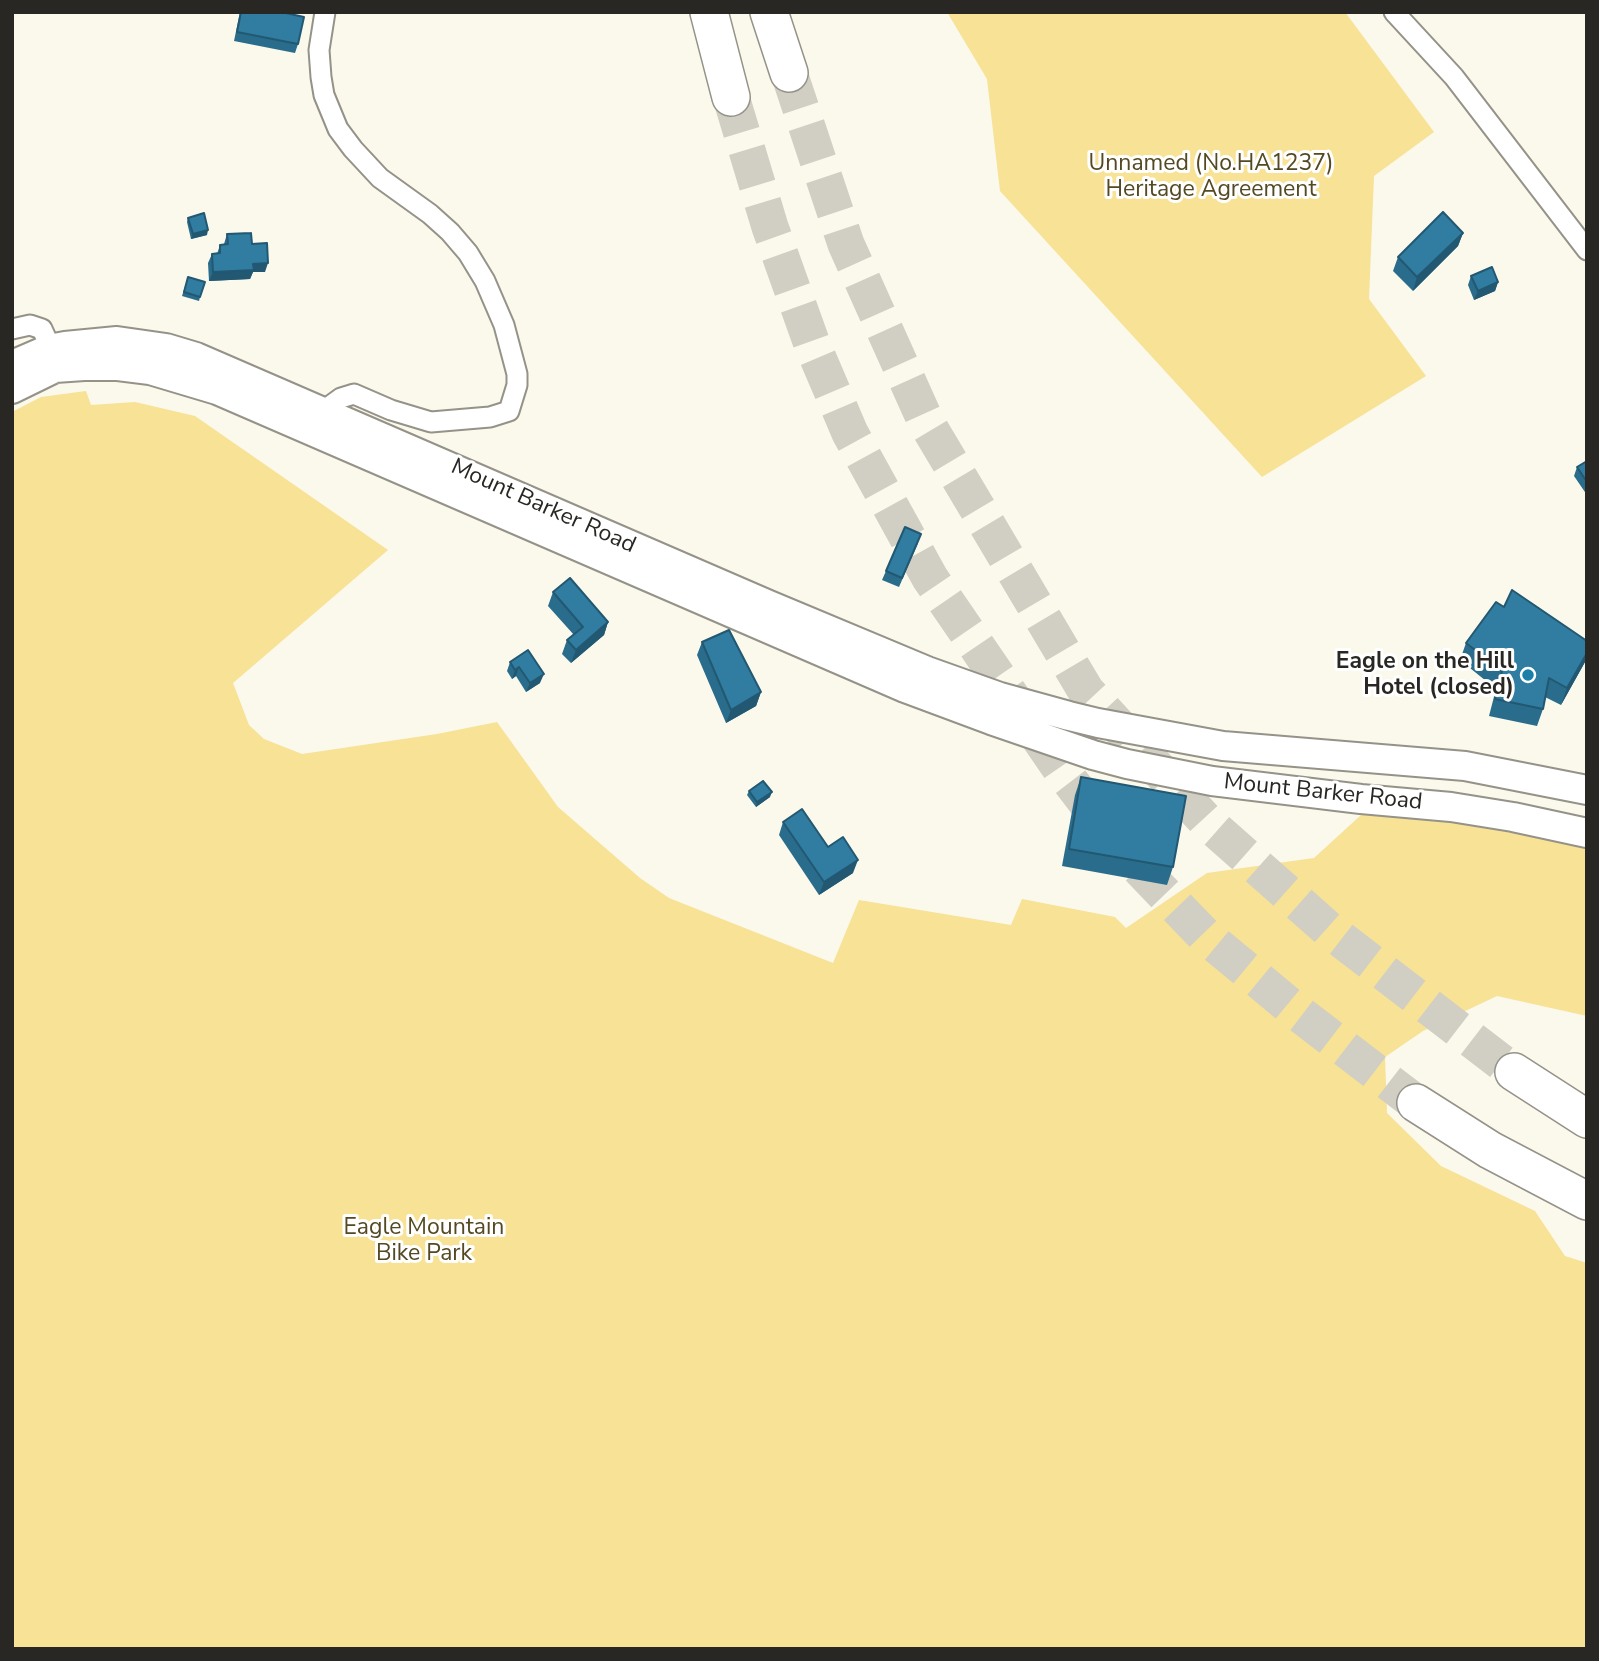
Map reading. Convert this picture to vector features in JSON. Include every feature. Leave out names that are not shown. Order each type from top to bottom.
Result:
[{"type":"highway","points":[[709,12],[731,97]]},
{"type":"highway","points":[[769,12],[789,73]]},
{"type":"highway","points":[[1514,1072],[1587,1119]]},
{"type":"highway","points":[[1416,1103],[1490,1150],[1587,1201]]},
{"type":"main road","name":"Mount Barker Road","points":[[12,389],[52,359]]},
{"type":"main road","name":"Mount Barker Road","points":[[12,365],[52,359],[84,366],[150,370],[318,421],[927,671],[1000,697],[1069,716],[1223,746],[1465,766],[1587,790]]},
{"type":"main road","name":"Mount Barker Road","points":[[318,421],[905,688],[1093,755],[1212,781],[1451,807],[1587,833]]},
{"type":"main road","points":[[1062,744],[1069,716]]},
{"type":"street","points":[[318,421],[341,398],[354,394],[391,410],[430,422],[490,417],[509,411],[517,385],[517,374],[503,325],[485,281],[468,253],[430,214],[380,178],[338,129],[324,95],[321,77],[319,50],[325,12]]},
{"type":"street","points":[[1394,12],[1454,77],[1587,250]]},
{"type":"street","points":[[12,328],[30,325],[42,329],[52,359]]},
{"type":"green space","name":"Unnamed (No.HA1237) Heritage Agreement","points":[[947,12],[1345,12],[1434,132],[1374,176],[1369,299],[1426,376],[1262,477],[1000,191],[987,79]]},
{"type":"green space","name":"Eagle Mountain Bike Park","points":[[86,391],[91,405],[135,402],[195,416],[388,550],[233,683],[249,725],[264,739],[302,754],[437,734],[497,722],[558,807],[640,878],[669,898],[833,963],[859,900],[1011,925],[1022,899],[1115,917],[1126,928],[1207,873],[1314,858],[1361,815],[1451,808],[1587,833],[1587,1016],[1497,996],[1423,1031],[1385,1057],[1387,1113],[1441,1166],[1535,1211],[1565,1256],[1587,1263],[1587,1649],[12,1649],[12,412],[41,397]]},
{"type":"building","points":[[241,12],[281,12],[304,17],[298,44],[237,32]]},
{"type":"building","points":[[1443,212],[1463,233],[1417,277],[1398,257]]},
{"type":"building","points":[[204,213],[208,230],[193,234],[188,218]]},
{"type":"building","points":[[251,233],[252,244],[267,243],[268,263],[253,264],[254,270],[213,272],[212,254],[220,253],[220,245],[228,244],[227,234]]},
{"type":"building","points":[[1492,267],[1498,282],[1478,291],[1471,276]]},
{"type":"building","points":[[188,277],[205,282],[200,297],[184,292]]},
{"type":"building","points":[[1587,461],[1587,482],[1577,467]]},
{"type":"building","points":[[905,527],[921,534],[902,578],[886,571]]},
{"type":"building","points":[[570,578],[608,622],[576,650],[567,640],[583,627],[553,592]]},
{"type":"building","name":"Eagle on the Hill Hotel (closed)","points":[[1512,590],[1587,641],[1587,653],[1567,688],[1549,678],[1543,709],[1495,699],[1502,671],[1466,643],[1496,602],[1504,607]]},
{"type":"building","points":[[729,630],[761,692],[731,710],[702,642]]},
{"type":"building","points":[[528,650],[544,674],[530,683],[519,667],[515,670],[510,662]]},
{"type":"building","points":[[1081,777],[1186,796],[1173,867],[1069,849]]},
{"type":"building","points":[[763,781],[772,792],[757,802],[749,791]]},
{"type":"building","points":[[802,809],[828,847],[843,837],[858,860],[824,882],[783,822]]},
{"type":"tunnel","points":[[789,73],[846,244],[926,422],[1086,691],[1208,823],[1329,930],[1514,1072]]},
{"type":"tunnel","points":[[731,97],[770,227],[812,344],[850,433],[930,578],[1060,768],[1126,854],[1203,934],[1297,1012],[1416,1103]]},
{"type":"place","name":"Eagle on the Hill Hotel (closed)","points":[[1528,675]]}]
